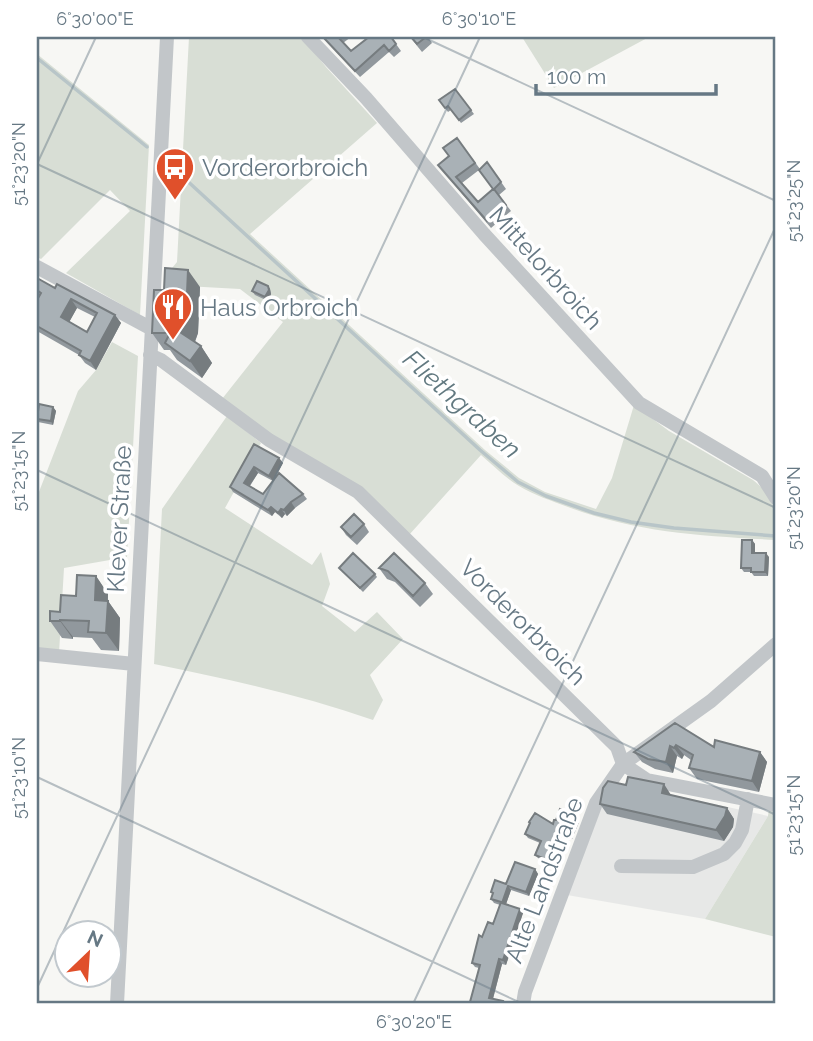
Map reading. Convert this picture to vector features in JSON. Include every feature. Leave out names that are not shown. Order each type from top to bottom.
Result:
[{"type":"street","name":"Klever Straße","points":[[117,1004],[167,37]]},
{"type":"street","name":"Mittelorbroich","points":[[308,37],[366,98],[484,233],[639,403],[762,476],[776,498]]},
{"type":"street","points":[[37,267],[152,329]]},
{"type":"street","name":"Vorderorbroich","points":[[150,355],[161,360],[269,440],[358,492],[617,747],[623,764],[647,780],[776,806]]},
{"type":"street","name":"Alte Landstraße","points":[[523,1004],[525,992],[596,803],[623,764],[711,701],[776,644]]},
{"type":"street","points":[[37,654],[134,664]]},
{"type":"street","points":[[621,866],[692,867],[724,854],[735,843],[742,830],[748,799]]},
{"type":"shaded area","points":[[189,37],[302,37],[377,123],[250,234],[485,450],[519,478],[545,492],[596,509],[612,478],[634,405],[669,431],[753,480],[762,488],[772,501],[776,540],[671,532],[594,516],[525,489],[481,455],[409,535],[222,399],[283,322],[240,289],[167,285],[168,273],[177,262]]},
{"type":"shaded area","points":[[522,37],[649,37],[554,88]]},
{"type":"shaded area","points":[[37,54],[149,145],[140,315],[66,273],[130,211],[110,190],[41,259],[37,257]]},
{"type":"shaded area","points":[[112,342],[138,356],[127,557],[64,568],[59,653],[37,650],[37,497],[78,391],[96,370]]},
{"type":"shaded area","points":[[227,416],[261,443],[225,508],[312,565],[321,552],[330,584],[322,606],[355,632],[377,612],[403,639],[370,675],[383,700],[373,720],[291,695],[154,664],[162,509]]},
{"type":"shaded area","points":[[623,784],[768,816],[705,919],[567,895],[608,791],[622,791]]},
{"type":"shaded area","points":[[769,808],[776,809],[776,937],[705,919],[768,816]]},
{"type":"building","points":[[323,37],[338,37],[351,51],[369,37],[391,37],[396,44],[389,51],[384,45],[355,71]]},
{"type":"building","points":[[411,37],[426,37],[417,44]]},
{"type":"building","points":[[455,89],[471,110],[459,120],[448,106],[445,108],[439,100]]},
{"type":"building","points":[[457,138],[475,163],[456,177],[478,202],[493,189],[479,170],[487,162],[501,182],[494,189],[506,205],[487,221],[438,165],[449,156],[443,148]]},
{"type":"building","points":[[165,268],[188,270],[186,316],[180,332],[201,346],[190,361],[165,343],[170,333],[152,333],[154,290],[164,290]]},
{"type":"building","points":[[37,278],[55,288],[57,284],[115,315],[90,361],[79,355],[81,351],[37,326],[37,300],[41,293],[37,290]],"holes":[[[71,299],[97,313],[87,332],[61,317]]]},
{"type":"building","points":[[257,281],[268,286],[265,297],[252,291]]},
{"type":"building","points":[[39,404],[53,407],[51,421],[37,419]]},
{"type":"building","points":[[254,444],[279,458],[269,476],[254,467],[244,483],[263,494],[279,473],[303,494],[278,513],[271,507],[268,510],[230,487]]},
{"type":"building","points":[[354,514],[364,524],[351,537],[341,527]]},
{"type":"building","points":[[742,540],[752,540],[752,553],[766,553],[765,572],[751,572],[751,568],[741,568]]},
{"type":"building","points":[[353,553],[375,574],[360,588],[339,568]]},
{"type":"building","points":[[394,553],[425,583],[413,596],[388,571],[379,568]]},
{"type":"building","points":[[77,575],[96,576],[95,600],[108,601],[106,633],[88,632],[89,621],[50,621],[50,611],[60,612],[61,595],[76,596]]},
{"type":"building","points":[[675,723],[714,747],[715,740],[760,752],[752,781],[689,768],[693,755],[676,745],[674,748],[670,746],[666,762],[648,759],[634,752]]},
{"type":"building","points":[[628,777],[664,784],[662,793],[727,808],[725,816],[716,830],[600,804],[603,788],[608,781],[626,785]]},
{"type":"building","points":[[560,809],[573,813],[571,817],[576,818],[569,836],[562,833],[550,861],[535,855],[541,841],[525,834],[535,813],[553,824]]},
{"type":"building","points":[[515,862],[535,869],[526,892],[508,886],[502,903],[520,909],[503,960],[499,959],[489,998],[503,1001],[502,1004],[472,1004],[470,1002],[480,965],[472,963],[479,935],[482,937],[488,922],[493,924],[501,902],[491,899],[491,892],[495,880],[506,884]]},
{"type":"waterway","name":"Fliethgraben","points":[[37,58],[147,147]]},
{"type":"waterway","name":"Fliethgraben","points":[[183,177],[518,482],[546,496],[594,513],[631,522],[776,536]]},
{"type":"place","name":"Vorderorbroich","points":[[175,201]]},
{"type":"place","name":"Haus Orbroich","points":[[173,341]]}]
